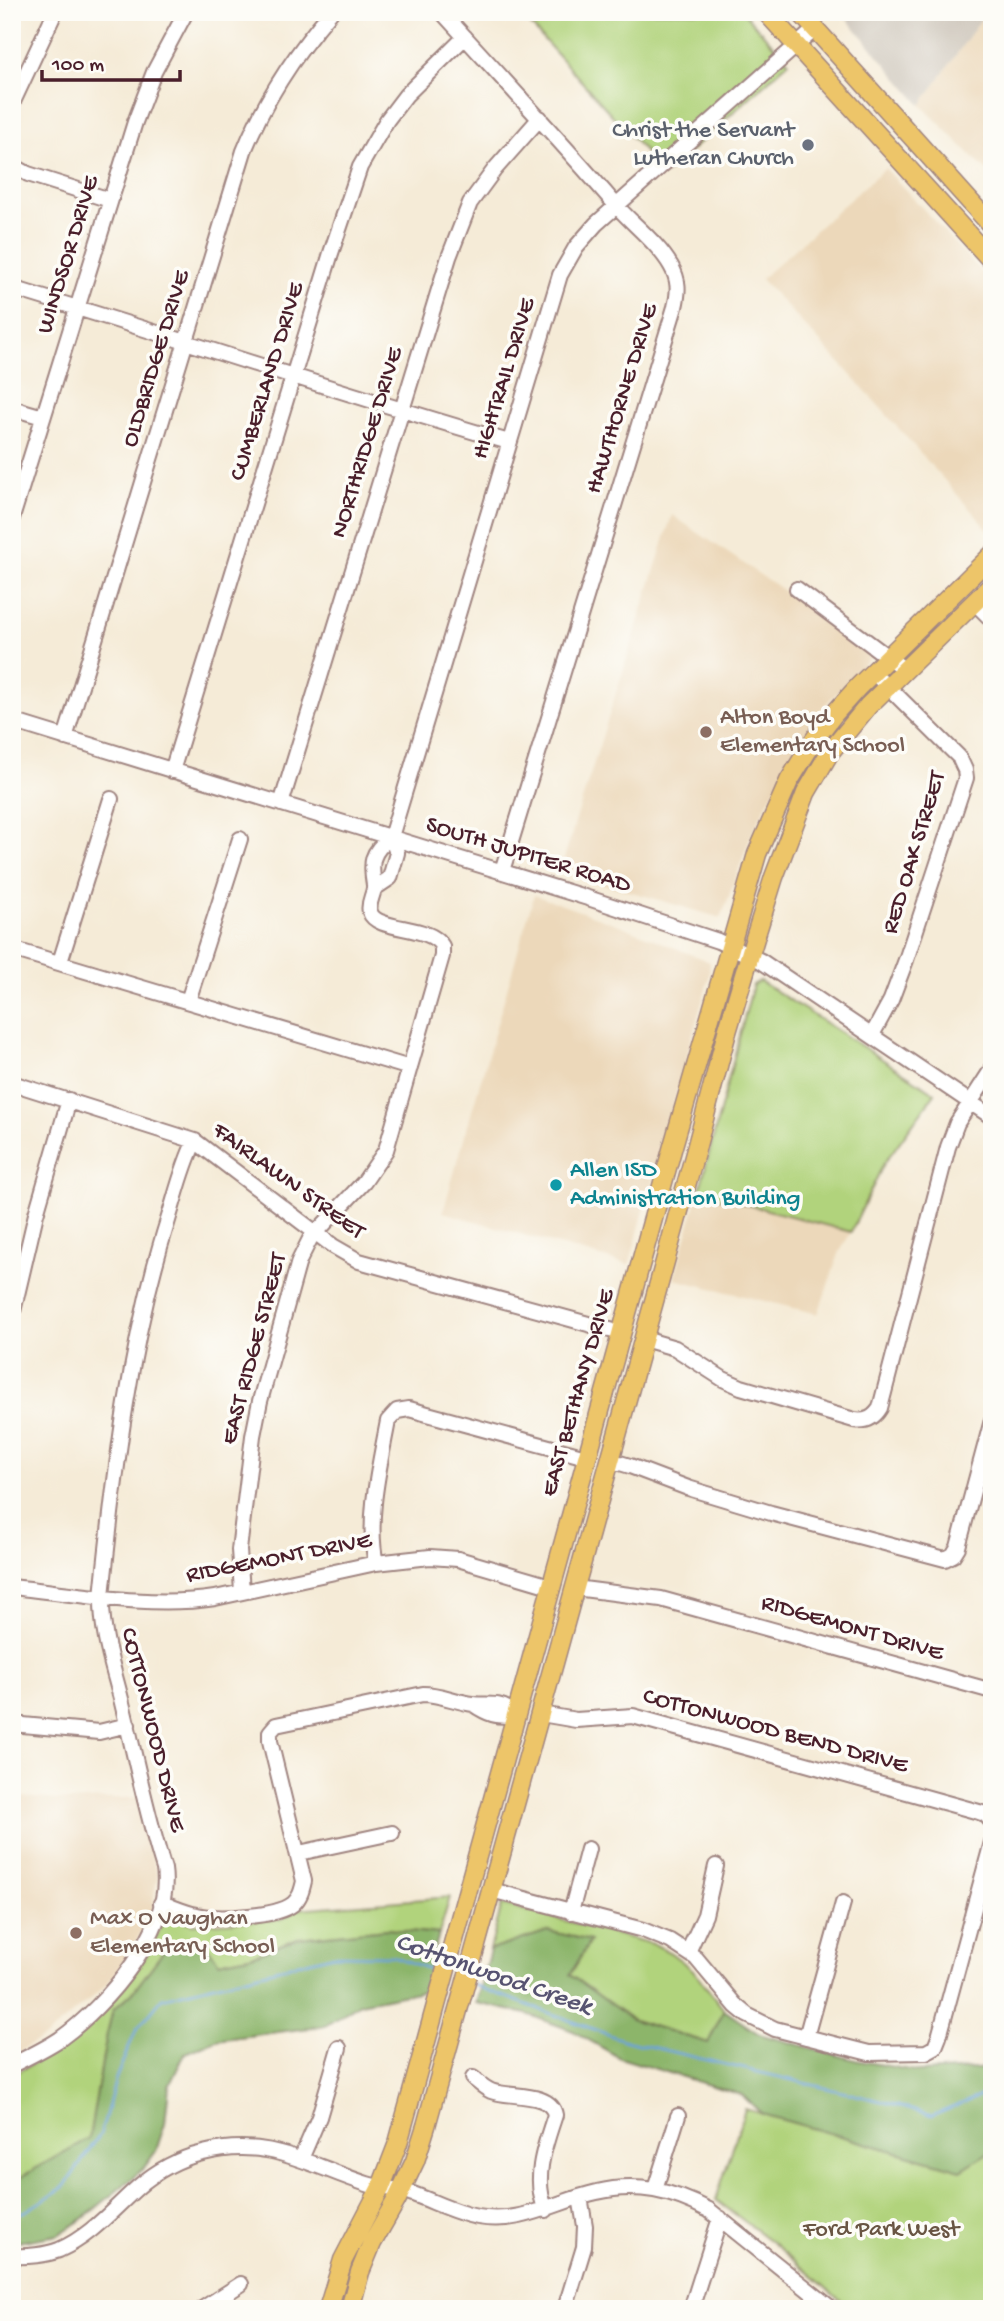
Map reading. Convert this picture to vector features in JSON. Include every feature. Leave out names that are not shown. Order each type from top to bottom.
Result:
[{"type":"main road","points":[[766,12],[992,261]]},
{"type":"main road","points":[[800,12],[992,226]]},
{"type":"main road","points":[[957,222],[974,206]]},
{"type":"main road","name":"EAST BETHANY DRIVE","points":[[328,2309],[343,2260],[381,2187],[398,2143],[550,1586],[757,855],[777,805],[814,740],[833,715],[992,555]]},
{"type":"main road","name":"EAST BETHANY DRIVE","points":[[350,2309],[360,2272],[372,2243],[415,2161],[426,2126],[727,1032],[774,877],[798,813],[830,752],[868,706],[992,585]]},
{"type":"main road","points":[[960,587],[974,602]]},
{"type":"main road","points":[[814,740],[830,752]]},
{"type":"main road","points":[[673,1146],[695,1153]]},
{"type":"main road","points":[[621,1333],[644,1339]]},
{"type":"main road","points":[[586,1457],[610,1463]]},
{"type":"main road","points":[[550,1586],[575,1588]]},
{"type":"main road","points":[[515,1714],[541,1714]]},
{"type":"street","points":[[12,104],[55,12]]},
{"type":"street","name":"WINDSOR DRIVE","points":[[12,518],[146,92],[186,12]]},
{"type":"street","name":"OLDBRIDGE DRIVE","points":[[65,738],[244,151],[255,122],[276,84],[331,12]]},
{"type":"street","name":"HAWTHORNE DRIVE","points":[[442,12],[667,260],[679,285],[678,296],[502,871]]},
{"type":"street","name":"HIGHTRAIL DRIVE","points":[[442,946],[433,936],[375,919],[369,909],[374,888],[370,872],[378,847],[391,837],[561,275],[586,234],[815,29]]},
{"type":"street","name":"CUMBERLAND DRIVE","points":[[172,771],[331,253],[360,167],[380,131],[406,95],[465,37]]},
{"type":"street","name":"NORTHRIDGE DRIVE","points":[[281,804],[463,217],[481,186],[540,118]]},
{"type":"street","points":[[12,165],[36,177],[110,200]]},
{"type":"street","points":[[12,288],[509,442]]},
{"type":"street","points":[[12,408],[43,417]]},
{"type":"street","points":[[797,589],[905,670]]},
{"type":"street","points":[[974,602],[992,620]]},
{"type":"street","name":"RED OAK STREET","points":[[872,1035],[891,1000],[906,960],[966,778],[959,757],[873,672]]},
{"type":"street","name":"SOUTH JUPITER ROAD","points":[[12,722],[502,871],[655,919],[730,947],[761,961],[992,1117]]},
{"type":"street","points":[[60,962],[111,799]]},
{"type":"street","name":"HIGHTRAIL DRIVE","points":[[374,888],[390,878],[397,853],[391,837]]},
{"type":"street","points":[[188,1001],[240,839]]},
{"type":"street","name":"EAST RIDGE STREET","points":[[242,1591],[239,1550],[256,1421],[299,1261],[305,1247],[317,1232],[377,1165],[392,1132],[442,956],[442,946]]},
{"type":"street","points":[[12,949],[410,1068]]},
{"type":"street","points":[[644,1339],[675,1348],[723,1379],[741,1387],[860,1421],[872,1418],[880,1408],[947,1147],[957,1123],[992,1069]]},
{"type":"street","name":"FAIRLAWN STREET","points":[[12,1083],[195,1141],[359,1261],[621,1333]]},
{"type":"street","points":[[12,1316],[36,1214],[69,1100]]},
{"type":"street","name":"COTTONWOOD DRIVE","points":[[12,2065],[60,2038],[107,1995],[139,1954],[152,1931],[161,1903],[165,1882],[163,1869],[105,1642],[102,1596],[117,1465],[136,1348],[162,1239],[187,1156],[195,1141]]},
{"type":"street","points":[[376,1563],[372,1522],[388,1421],[397,1411],[409,1409],[586,1457]]},
{"type":"street","points":[[610,1463],[630,1466],[675,1484],[771,1513],[940,1559],[949,1558],[958,1547],[992,1420]]},
{"type":"street","name":"RIDGEMONT DRIVE","points":[[12,1587],[158,1601],[188,1601],[376,1563],[430,1557],[447,1558],[550,1586]]},
{"type":"street","name":"RIDGEMONT DRIVE","points":[[575,1588],[661,1599],[992,1691]]},
{"type":"street","points":[[161,1903],[198,1916],[217,1918],[284,1909],[297,1900],[304,1881],[270,1741],[272,1728],[279,1723],[423,1694],[473,1704],[485,1712],[505,1717],[515,1714]]},
{"type":"street","name":"COTTONWOOD BEND DRIVE","points":[[541,1714],[576,1720],[633,1716],[979,1812],[992,1822]]},
{"type":"street","points":[[12,1724],[89,1732],[128,1725]]},
{"type":"street","points":[[299,1853],[392,1833]]},
{"type":"street","points":[[491,1890],[643,1930],[670,1941],[696,1958],[736,2006],[747,2015],[775,2029],[870,2053],[926,2052],[935,2047],[940,2037],[992,1842]]},
{"type":"street","points":[[571,1912],[588,1849]]},
{"type":"street","points":[[688,1952],[705,1914],[716,1866]]},
{"type":"street","points":[[806,2037],[843,1903]]},
{"type":"street","points":[[301,2159],[319,2117],[339,2048]]},
{"type":"street","points":[[473,2078],[492,2091],[547,2102],[554,2109],[555,2115],[541,2159],[542,2200],[546,2210]]},
{"type":"street","points":[[655,2189],[678,2116]]},
{"type":"street","points":[[12,2256],[58,2250],[94,2229],[140,2185],[180,2160],[226,2148],[249,2147],[280,2152],[479,2217],[518,2217],[617,2188],[655,2189],[690,2199],[720,2218],[832,2309]]},
{"type":"street","points":[[565,2309],[584,2247],[585,2226],[580,2197]]},
{"type":"street","points":[[691,2309],[720,2218]]},
{"type":"street","points":[[202,2309],[241,2284]]},
{"type":"shaded area","points":[[841,12],[986,12],[921,105]]},
{"type":"shaded area","points":[[986,12],[992,12],[992,176],[921,105]]},
{"type":"shaded area","points":[[885,168],[992,283],[992,534],[862,387],[761,279]]},
{"type":"shaded area","name":"Alton Boyd Elementary School","points":[[672,515],[875,653],[823,707],[791,756],[752,833],[721,918],[560,871]]},
{"type":"shaded area","points":[[534,895],[622,926],[710,962],[709,977],[629,1265],[443,1212]]},
{"type":"shaded area","points":[[699,1192],[851,1232],[839,1253],[818,1314],[674,1279]]},
{"type":"shaded area","name":"Max O Vaughan Elementary School","points":[[12,1796],[71,1801],[138,1797],[157,1877],[152,1911],[128,1956],[103,1988],[45,2037],[12,2055]]},
{"type":"green space","points":[[519,12],[743,12],[789,62],[665,174]]},
{"type":"green space","points":[[760,981],[935,1093],[883,1165],[851,1232],[699,1192],[753,985]]},
{"type":"green space","points":[[450,1897],[439,1934],[387,1929],[298,1938],[254,1955],[218,1962],[206,1945],[177,1947],[163,1952],[134,1991],[113,2010],[89,2139],[12,2182],[12,2074],[51,2053],[106,2008],[153,1945],[166,1915],[192,1924],[282,1919],[297,1909]]},
{"type":"green space","points":[[502,1904],[656,1945],[671,1953],[693,1970],[724,2010],[709,2043],[633,2020],[570,1975],[590,1941],[548,1931],[490,1950]]},
{"type":"green space","points":[[387,1929],[439,1934],[423,1991],[360,2003],[325,2026],[216,2040],[185,2053],[169,2086],[165,2123],[156,2151],[143,2169],[84,2218],[58,2235],[12,2243],[12,2182],[89,2138],[113,2010],[134,1991],[163,1952],[177,1947],[206,1945],[219,1962],[254,1955],[298,1938]]},
{"type":"green space","points":[[548,1931],[590,1941],[570,1975],[633,2020],[708,2043],[724,2010],[759,2034],[855,2060],[921,2072],[992,2068],[992,2150],[961,2170],[762,2114],[742,2095],[620,2058],[573,2031],[527,2014],[476,2003],[490,1950]]},
{"type":"green space","name":"Ford Park West","points":[[745,2109],[961,2170],[992,2150],[992,2309],[851,2309],[772,2242],[716,2200]]},
{"type":"waterway","name":"Cottonwood Creek","points":[[12,2215],[26,2211],[64,2187],[101,2133],[116,2078],[136,2030],[162,1998],[334,1955],[393,1956],[437,1972]]},
{"type":"waterway","name":"Cottonwood Creek","points":[[473,1985],[626,2041],[881,2101],[932,2116],[992,2091]]},
{"type":"place","name":"Christ the Servant Lutheran Church","points":[[808,145]]},
{"type":"place","name":"Alton Boyd Elementary School","points":[[706,732]]},
{"type":"place","name":"Allen ISD Administration Building","points":[[556,1185]]},
{"type":"place","name":"Max O Vaughan Elementary School","points":[[76,1933]]}]
